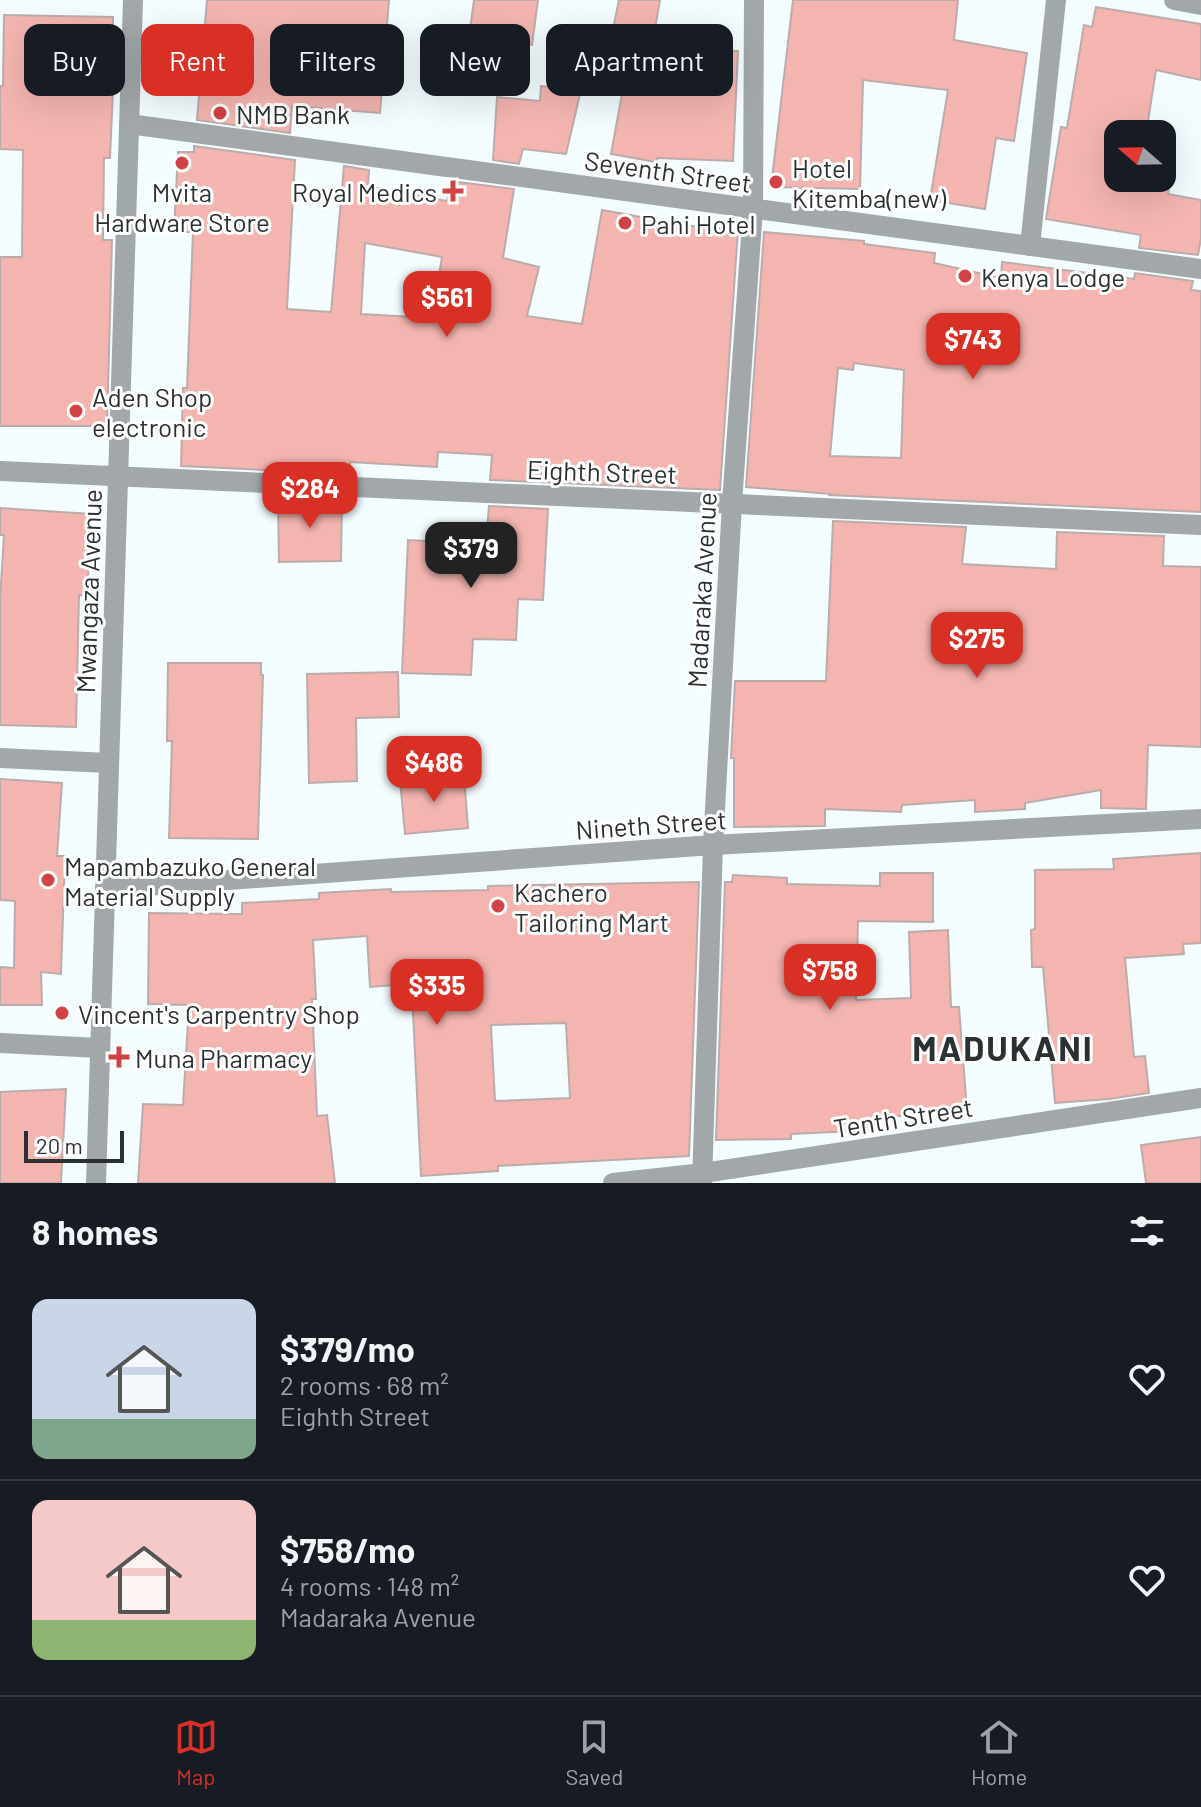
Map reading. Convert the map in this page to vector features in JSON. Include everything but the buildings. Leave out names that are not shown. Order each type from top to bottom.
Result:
[{"type":"street","name":"Mwangaza Avenue","points":[[96,1183],[133,0]]},
{"type":"street","name":"Madaraka Avenue","points":[[702,1178],[713,845],[732,503],[753,209],[754,0]]},
{"type":"street","points":[[1030,246],[1056,0]]},
{"type":"street","points":[[1174,0],[1201,5]]},
{"type":"street","name":"Seventh Street","points":[[129,124],[1201,269]]},
{"type":"street","name":"Eighth Street","points":[[0,471],[1201,525]]},
{"type":"street","points":[[0,758],[109,763]]},
{"type":"street","name":"Nineth Street","points":[[105,889],[713,845],[1201,819]]},
{"type":"street","points":[[0,1043],[100,1048]]},
{"type":"street","name":"Tenth Street","points":[[613,1183],[702,1178],[1201,1098]]},
{"type":"place","name":"NMB Bank","points":[[220,113]]},
{"type":"place","name":"Mvita Hardware Store","points":[[182,163]]},
{"type":"place","name":"Hotel Kitemba(new)","points":[[776,182]]},
{"type":"place","name":"Royal Medics","points":[[453,191]]},
{"type":"place","name":"Pahi Hotel","points":[[625,223]]},
{"type":"place","name":"Kenya Lodge","points":[[965,276]]},
{"type":"place","name":"Aden Shop electronic","points":[[76,411]]},
{"type":"place","name":"Mapambazuko General Material Supply","points":[[48,880]]},
{"type":"place","name":"Kachero Tailoring Mart","points":[[498,906]]},
{"type":"place","name":"Vincent's Carpentry Shop","points":[[62,1013]]},
{"type":"place","name":"Muna Pharmacy","points":[[119,1057]]},
{"type":"district","name":"MADUKANI","points":[[1003,1047]]}]
